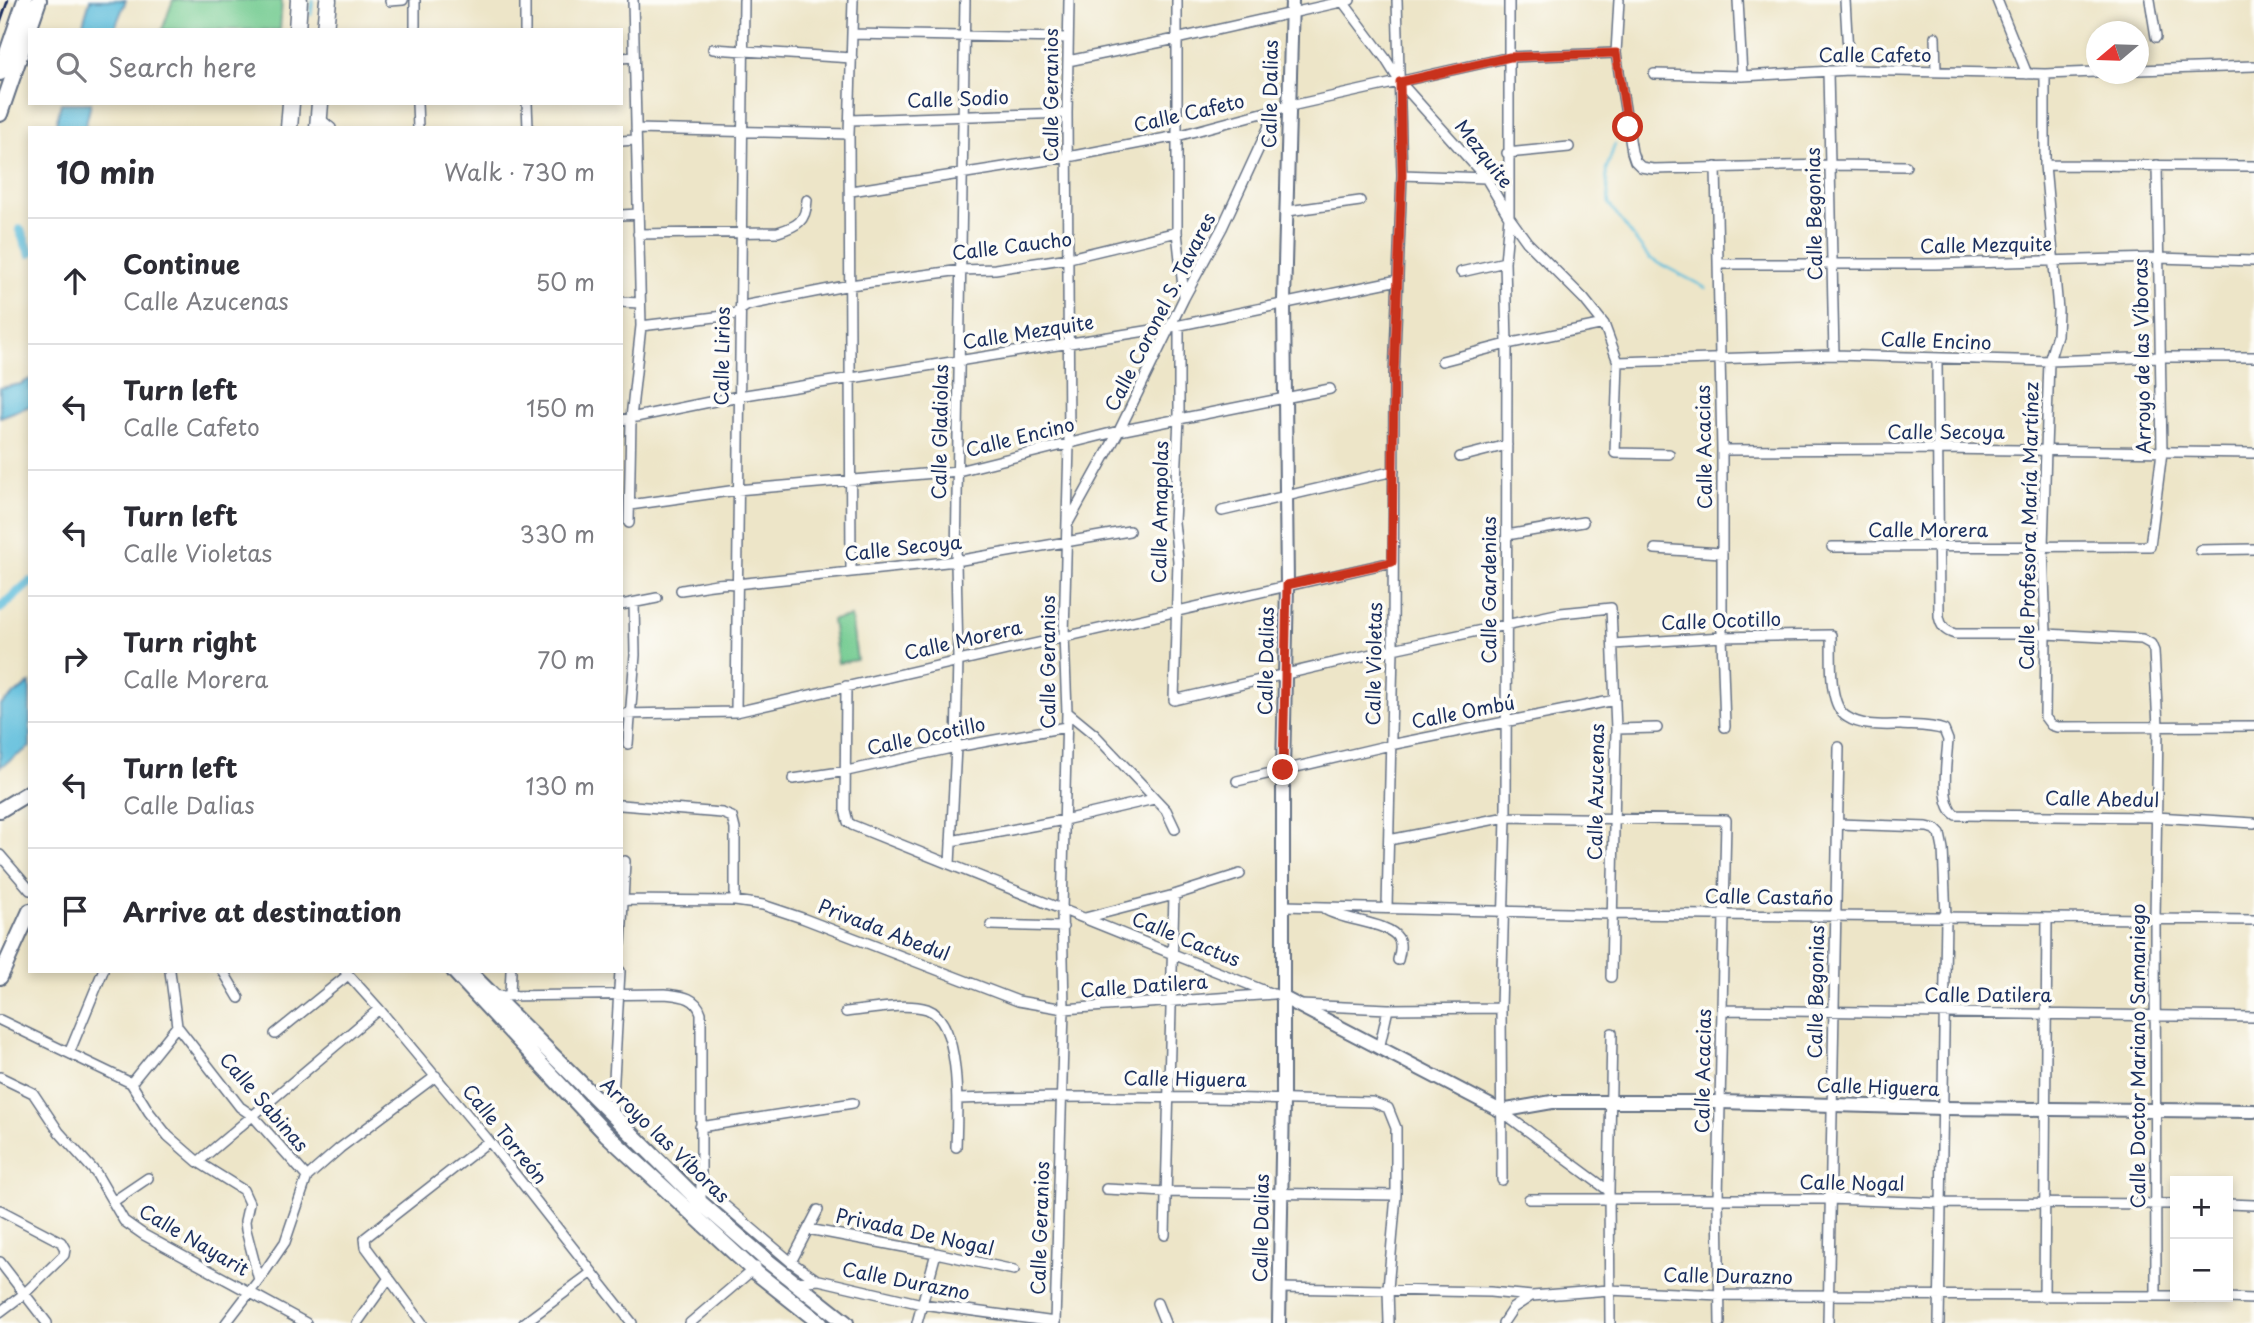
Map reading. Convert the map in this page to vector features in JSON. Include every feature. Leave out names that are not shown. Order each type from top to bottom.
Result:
[{"type":"highway","points":[[297,28],[299,0]]},
{"type":"highway","points":[[325,28],[328,0]]},
{"type":"highway","points":[[289,126],[290,105]]},
{"type":"main road","points":[[0,73],[25,0]]},
{"type":"main road","points":[[29,28],[39,0]]},
{"type":"main road","points":[[0,114],[28,31]]},
{"type":"main road","points":[[0,810],[28,793]]},
{"type":"main road","points":[[0,977],[28,915]]},
{"type":"main road","name":"Arroyo las Víboras","points":[[456,973],[612,1116],[701,1203],[765,1259],[846,1323]]},
{"type":"main road","name":"Arroyo las Víboras","points":[[469,973],[484,997],[606,1134],[753,1270],[820,1323]]},
{"type":"street","points":[[390,1],[403,0]]},
{"type":"street","points":[[415,0],[415,28]]},
{"type":"street","points":[[525,0],[525,28]]},
{"type":"street","points":[[629,523],[626,419],[641,326],[633,0]]},
{"type":"street","name":"Calle Lirios","points":[[736,712],[744,0]]},
{"type":"street","points":[[851,572],[849,134],[853,0]]},
{"type":"street","name":"Calle Gladiolas","points":[[950,864],[958,659],[958,361],[965,0]]},
{"type":"street","name":"Calle Geranios","points":[[1055,1323],[1065,1009],[1062,909],[1067,712],[1065,635],[1069,444],[1069,0]]},
{"type":"street","points":[[1177,0],[1177,232],[1184,298]]},
{"type":"street","name":"Calle Violetas","points":[[1387,908],[1393,649],[1394,377],[1402,175],[1397,0]]},
{"type":"street","name":"Calle Gardenias","points":[[1502,1180],[1509,0]]},
{"type":"street","points":[[1619,0],[1616,53],[1632,152],[1641,167],[1906,166]]},
{"type":"street","points":[[1738,0],[1742,76]]},
{"type":"street","points":[[1845,0],[1849,70]]},
{"type":"street","points":[[1997,0],[2027,74]]},
{"type":"street","points":[[2150,0],[2156,37]]},
{"type":"street","points":[[1068,61],[1177,39],[1292,6],[1347,1]]},
{"type":"street","name":"Mezquite","points":[[1347,1],[1400,82],[1486,178],[1527,242],[1584,299],[1604,324],[1618,362]]},
{"type":"street","name":"Calle Dalias","points":[[1279,1323],[1283,1100],[1278,996],[1283,906],[1287,585],[1284,302],[1288,211],[1283,108],[1292,6]]},
{"type":"street","points":[[852,34],[1068,38]]},
{"type":"street","points":[[1935,37],[1936,72]]},
{"type":"street","points":[[713,49],[852,58]]},
{"type":"street","name":"Calle Cafeto","points":[[850,191],[963,175],[1177,136],[1283,108],[1510,57],[1616,53]]},
{"type":"street","points":[[623,58],[634,57]]},
{"type":"street","points":[[2149,70],[2254,66]]},
{"type":"street","name":"Calle Cafeto","points":[[1654,74],[1742,76],[1849,70],[2027,74],[2086,72]]},
{"type":"street","name":"Calle Begonias","points":[[1828,71],[1834,355]]},
{"type":"street","name":"Calle Profesora María Martínez","points":[[2045,74],[2045,165],[2058,310],[2057,335],[2049,361],[2046,449],[2043,547],[2045,717],[2051,726],[2158,726]]},
{"type":"street","points":[[417,105],[418,126]]},
{"type":"street","points":[[527,105],[527,126]]},
{"type":"street","name":"Calle Coronel S. Tavares","points":[[1066,526],[1175,326],[1184,298],[1283,108]]},
{"type":"street","name":"Calle Sodio","points":[[850,120],[1067,113]]},
{"type":"street","points":[[636,129],[849,134]]},
{"type":"street","points":[[623,141],[635,140]]},
{"type":"street","points":[[1507,153],[1569,147]]},
{"type":"street","points":[[2045,165],[2254,166]]},
{"type":"street","name":"Arroyo de las Víboras","points":[[2150,546],[2162,452],[2157,165]]},
{"type":"street","name":"Calle Acacias","points":[[1716,167],[1724,727]]},
{"type":"street","points":[[1402,175],[1486,178]]},
{"type":"street","points":[[638,234],[778,232],[789,229],[803,219],[807,200]]},
{"type":"street","points":[[1288,211],[1360,201]]},
{"type":"street","points":[[623,215],[638,214]]},
{"type":"street","name":"Calle Caucho","points":[[641,326],[732,315],[748,305],[850,285],[1069,258],[1177,232]]},
{"type":"street","name":"Calle Mezquite","points":[[1718,264],[2158,258],[2254,261]]},
{"type":"street","points":[[1461,272],[1506,262]]},
{"type":"street","name":"Calle Mezquite","points":[[626,419],[739,396],[1175,326],[1398,280]]},
{"type":"street","points":[[623,302],[639,303]]},
{"type":"street","points":[[1442,361],[1507,344],[1604,324]]},
{"type":"street","name":"Calle Amapolas","points":[[1175,326],[1179,418],[1174,522],[1178,561],[1174,700],[1285,674]]},
{"type":"street","name":"Calle Encino","points":[[1618,362],[1834,355],[2049,361],[2254,357]]},
{"type":"street","points":[[1937,359],[1939,616],[1942,627],[1955,634],[2046,634],[2142,639],[2151,644],[2156,662],[2157,817]]},
{"type":"street","points":[[1618,362],[1615,453],[1669,454]]},
{"type":"street","name":"Calle Encino","points":[[630,505],[737,490],[958,471],[1119,431],[1330,388]]},
{"type":"street","points":[[1460,457],[1507,445]]},
{"type":"street","name":"Calle Secoya","points":[[1722,450],[2046,449],[2254,453]]},
{"type":"street","points":[[1222,511],[1394,471]]},
{"type":"street","points":[[1507,535],[1583,522]]},
{"type":"street","name":"Calle Secoya","points":[[681,590],[727,582],[956,561],[1129,531]]},
{"type":"street","name":"Calle Morera","points":[[1832,547],[2150,546]]},
{"type":"street","points":[[1655,549],[1722,553]]},
{"type":"street","points":[[2200,550],[2254,549]]},
{"type":"street","name":"Calle Morera","points":[[625,714],[736,712],[958,659],[1392,562]]},
{"type":"street","points":[[623,605],[657,598]]},
{"type":"street","points":[[628,744],[625,714],[635,655],[634,603]]},
{"type":"street","name":"Calle Azucenas","points":[[1506,625],[1572,611],[1611,608],[1616,729],[1611,977]]},
{"type":"street","points":[[1285,674],[1506,625]]},
{"type":"street","name":"Calle Ocotillo","points":[[1613,644],[1722,637],[1831,635],[1836,704],[1848,718],[1877,724],[1944,730],[1948,740],[1946,797],[1951,813]]},
{"type":"street","points":[[846,686],[846,771]]},
{"type":"street","name":"Calle Ombú","points":[[1237,781],[1390,745],[1615,700]]},
{"type":"street","points":[[1067,712],[1095,735],[1166,810],[1175,829]]},
{"type":"street","points":[[2158,726],[2254,726]]},
{"type":"street","name":"Calle Ocotillo","points":[[793,779],[1066,727]]},
{"type":"street","points":[[1616,729],[1657,728]]},
{"type":"street","name":"Calle Begonias","points":[[1828,1323],[1839,747]]},
{"type":"street","name":"Calle Cactus","points":[[846,771],[845,810],[848,822],[1278,996],[1501,1111]]},
{"type":"street","points":[[951,841],[1064,820],[1154,799]]},
{"type":"street","points":[[623,805],[722,813],[732,817],[735,829],[735,901],[623,900]]},
{"type":"street","name":"Calle Abedul","points":[[1951,813],[1962,817],[2157,817],[2254,823]]},
{"type":"street","points":[[1389,840],[1506,817],[1614,818]]},
{"type":"street","name":"Calle Doctor Mariano Samaniego","points":[[2156,1295],[2157,817]]},
{"type":"street","name":"Calle Acacias","points":[[1614,818],[1726,820],[1718,1199],[1720,1323]]},
{"type":"street","points":[[1838,824],[1918,826],[1935,829],[1940,834],[1946,916],[1939,1323]]},
{"type":"street","points":[[0,855],[28,888]]},
{"type":"street","points":[[623,887],[625,861]]},
{"type":"street","points":[[1085,918],[1174,895],[1240,874]]},
{"type":"street","points":[[1166,1236],[1174,895]]},
{"type":"street","name":"Privada Abedul","points":[[735,901],[763,905],[792,914],[1018,1001]]},
{"type":"street","name":"Calle Castaño","points":[[1283,906],[1504,913],[2254,920]]},
{"type":"street","points":[[1322,908],[1336,915],[1393,932],[1400,943],[1398,960]]},
{"type":"street","points":[[2044,1297],[2047,918]]},
{"type":"street","points":[[991,925],[1063,927]]},
{"type":"street","points":[[70,1051],[102,973]]},
{"type":"street","points":[[131,1083],[177,1026],[170,973]]},
{"type":"street","points":[[224,973],[239,998]]},
{"type":"street","points":[[275,1034],[347,973]]},
{"type":"street","name":"Calle Torreón","points":[[347,973],[489,1141],[632,1323]]},
{"type":"street","points":[[510,973],[510,994]]},
{"type":"street","points":[[612,1116],[620,973]]},
{"type":"street","points":[[484,997],[510,994],[665,994],[694,1000],[701,1013],[701,1203]]},
{"type":"street","name":"Calle Datilera","points":[[1018,1001],[1065,1009],[1278,996]]},
{"type":"street","points":[[1296,1005],[1388,1009],[1502,1008]]},
{"type":"street","points":[[846,1012],[916,1008],[937,1015],[947,1029],[958,1099],[956,1147]]},
{"type":"street","points":[[198,1162],[379,1009]]},
{"type":"street","points":[[1379,1049],[1388,1009]]},
{"type":"street","name":"Calle Datilera","points":[[1722,1010],[2254,1017]]},
{"type":"street","points":[[0,1020],[70,1051],[131,1083],[158,1125],[198,1162],[247,1194],[249,1203],[245,1225],[259,1280]]},
{"type":"street","name":"Calle Sabinas","points":[[177,1026],[240,1107],[253,1116],[307,1177]]},
{"type":"street","points":[[1610,1323],[1612,1033]]},
{"type":"street","points":[[226,1323],[250,1293],[289,1233],[307,1177],[340,1148],[436,1076]]},
{"type":"street","name":"Calle Nayarit","points":[[0,1077],[33,1093],[59,1132],[89,1164],[124,1221],[135,1230],[306,1323]]},
{"type":"street","name":"Calle Higuera","points":[[958,1099],[1169,1097],[1383,1104],[1392,1114],[1396,1128],[1396,1195]]},
{"type":"street","points":[[700,1128],[853,1102]]},
{"type":"street","name":"Calle Higuera","points":[[1501,1111],[1552,1102],[1720,1102],[1942,1108],[2254,1111]]},
{"type":"street","points":[[1501,1111],[1609,1195]]},
{"type":"street","points":[[422,1323],[365,1243],[368,1235],[489,1141]]},
{"type":"street","points":[[114,1201],[148,1178]]},
{"type":"street","points":[[702,1186],[791,1262],[819,1280]]},
{"type":"street","points":[[1106,1189],[1396,1195],[1388,1289],[1389,1323]]},
{"type":"street","name":"Calle Nogal","points":[[1529,1199],[1609,1195],[1941,1203],[2170,1204]]},
{"type":"street","points":[[2233,1204],[2254,1205]]},
{"type":"street","points":[[0,1210],[61,1242],[65,1248],[64,1255],[24,1294],[0,1312]]},
{"type":"street","points":[[791,1262],[818,1210]]},
{"type":"street","name":"Privada De Nogal","points":[[808,1229],[1014,1270]]},
{"type":"street","points":[[917,1323],[936,1253]]},
{"type":"street","points":[[690,1323],[765,1259]]},
{"type":"street","points":[[0,1262],[47,1323]]},
{"type":"street","points":[[524,1323],[591,1273]]},
{"type":"street","points":[[357,1323],[388,1278]]},
{"type":"street","name":"Calle Durazno","points":[[793,1282],[819,1280],[922,1304],[1055,1323]]},
{"type":"street","name":"Calle Durazno","points":[[1279,1288],[1490,1292],[1532,1296],[1609,1290],[1720,1295],[2170,1296]]},
{"type":"street","points":[[1503,1323],[1513,1308],[1532,1296]]},
{"type":"street","points":[[2233,1298],[2254,1299]]},
{"type":"street","points":[[1157,1303],[1166,1323]]},
{"type":"green space","points":[[173,0],[282,0],[280,28],[163,28]]},
{"type":"green space","points":[[851,617],[857,660],[838,663],[832,620]]},
{"type":"water","points":[[90,0],[126,0],[115,28],[82,28]]},
{"type":"water","points":[[61,105],[91,105],[85,126],[55,126]]},
{"type":"water","points":[[28,380],[28,407],[0,417],[0,388]]},
{"type":"water","points":[[28,684],[28,748],[0,767],[0,705]]},
{"type":"waterway","points":[[311,15],[313,0]]},
{"type":"waterway","points":[[1615,144],[1606,170],[1609,204],[1649,258],[1706,288]]},
{"type":"waterway","points":[[20,230],[28,248]]},
{"type":"waterway","points":[[0,608],[28,584]]},
{"type":"railway","points":[[0,23],[8,0]]},
{"type":"route","points":[[1283,770],[1287,585],[1392,562],[1394,377],[1402,175],[1400,82],[1510,57],[1616,53],[1628,127]]}]
